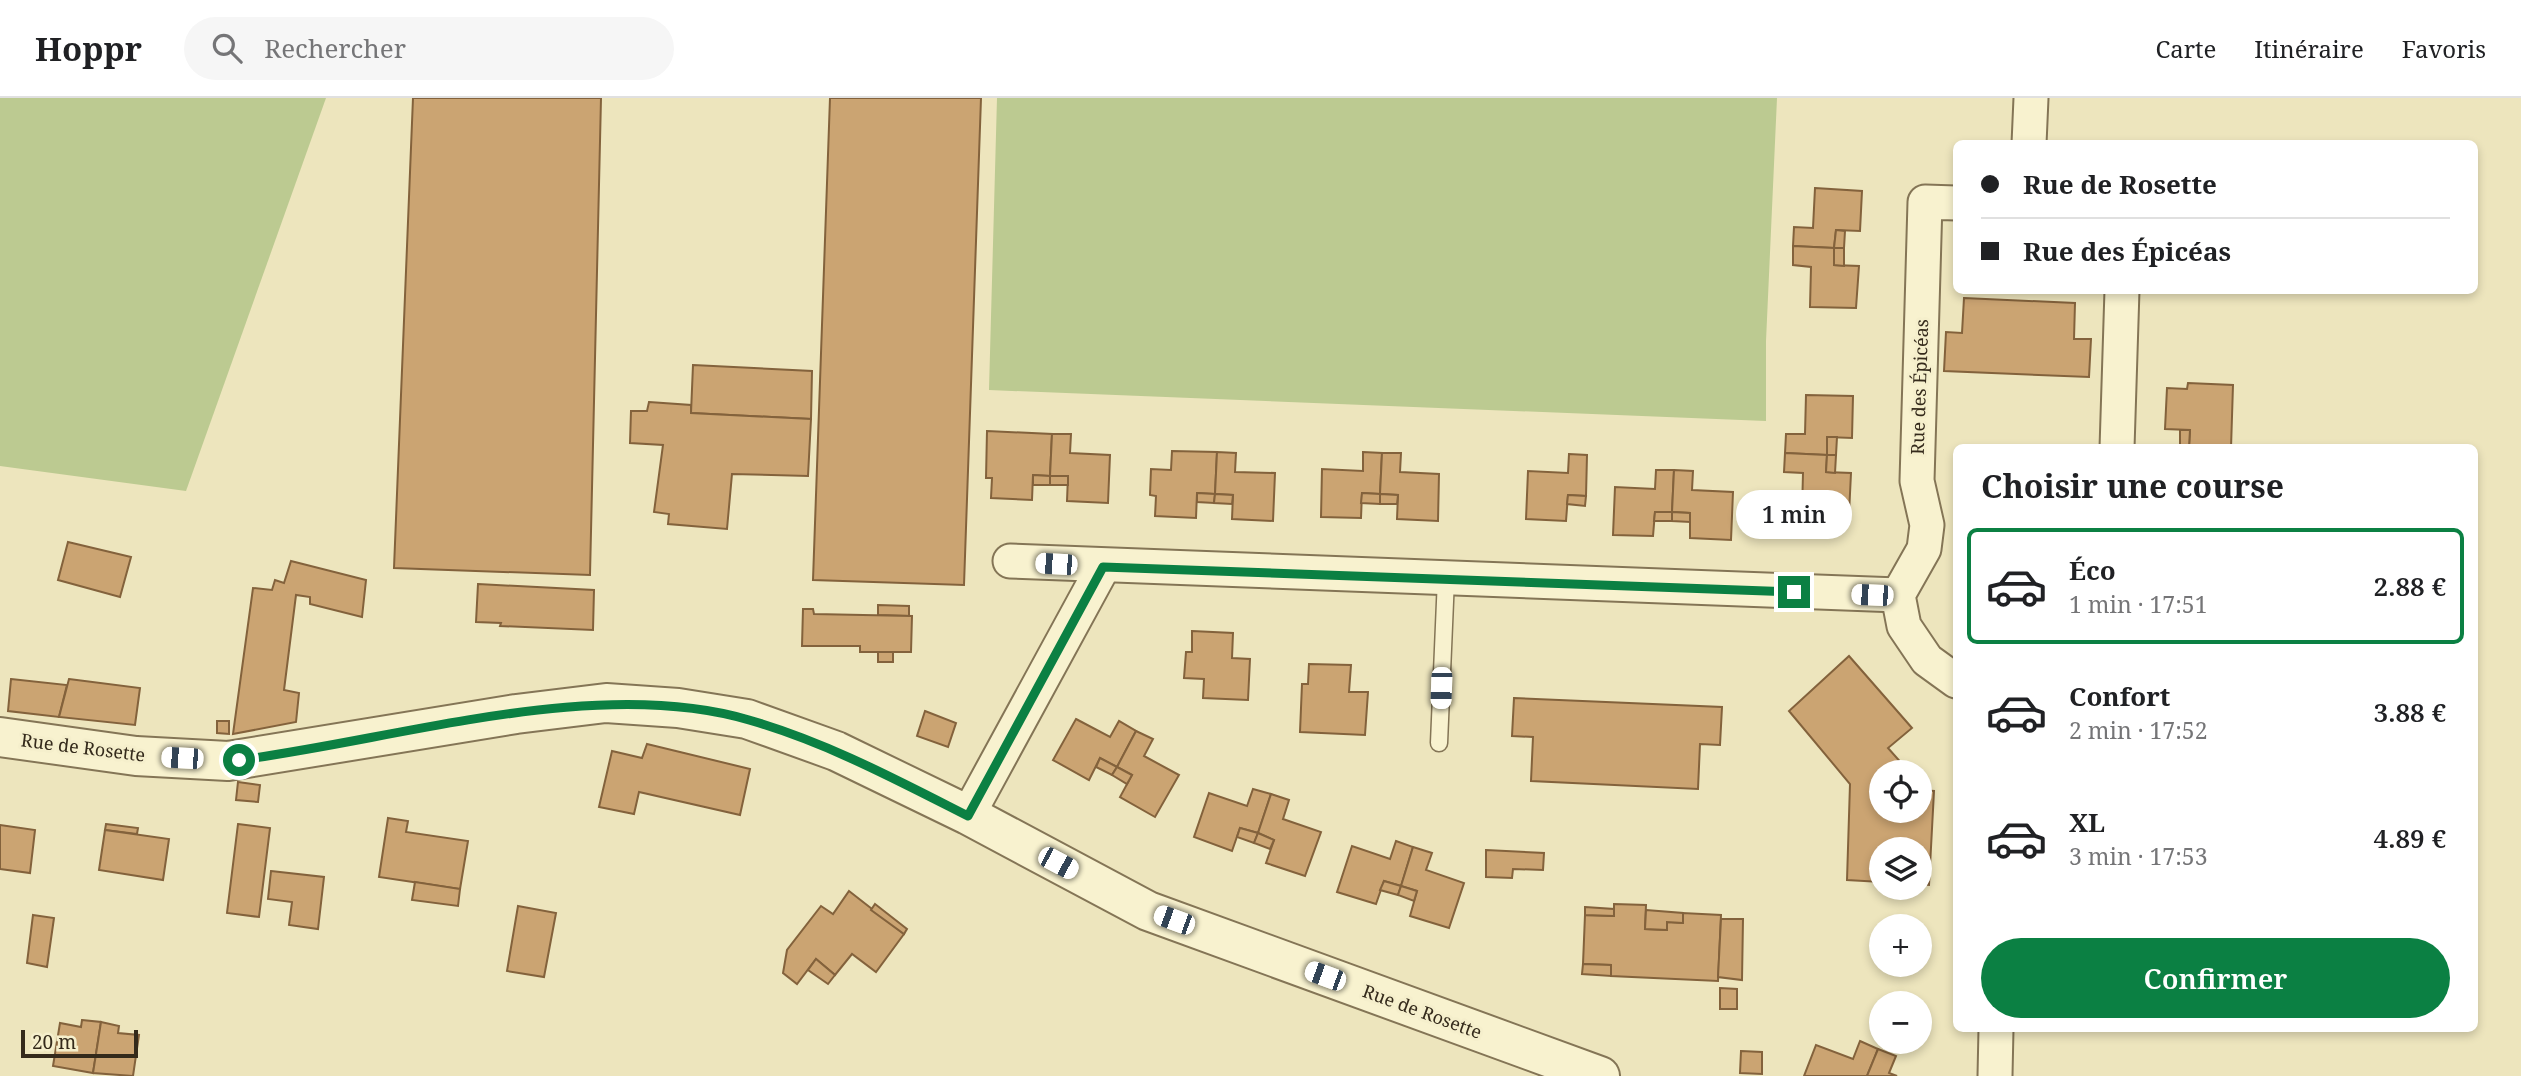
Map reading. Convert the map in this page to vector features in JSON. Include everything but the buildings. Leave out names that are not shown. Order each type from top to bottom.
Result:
[{"type":"street","points":[[2029,140],[2031,98]]},
{"type":"street","name":"Rue des Épicéas","points":[[1898,595],[1924,549],[1927,525],[1917,481],[1925,202],[1953,203]]},
{"type":"street","points":[[2117,444],[2122,294]]},
{"type":"street","points":[[1010,561],[1103,567],[1898,595],[1904,625],[1927,660],[1953,679]]},
{"type":"street","points":[[968,816],[1103,567]]},
{"type":"street","name":"Rue de Rosette","points":[[0,737],[136,756],[228,761],[541,711],[606,704],[678,708],[747,719],[836,751],[968,816],[1148,911],[1600,1076]]},
{"type":"street","points":[[1995,1076],[1996,1032]]},
{"type":"lane","points":[[1439,743],[1446,578]]},
{"type":"green space","points":[[0,98],[326,98],[186,491],[0,466]]},
{"type":"green space","points":[[997,98],[1777,98],[1766,341],[1766,421],[989,390]]},
{"type":"route","points":[[239,760],[516,714],[606,704],[678,708],[747,719],[836,751],[968,816],[1103,567],[1794,592]]}]
